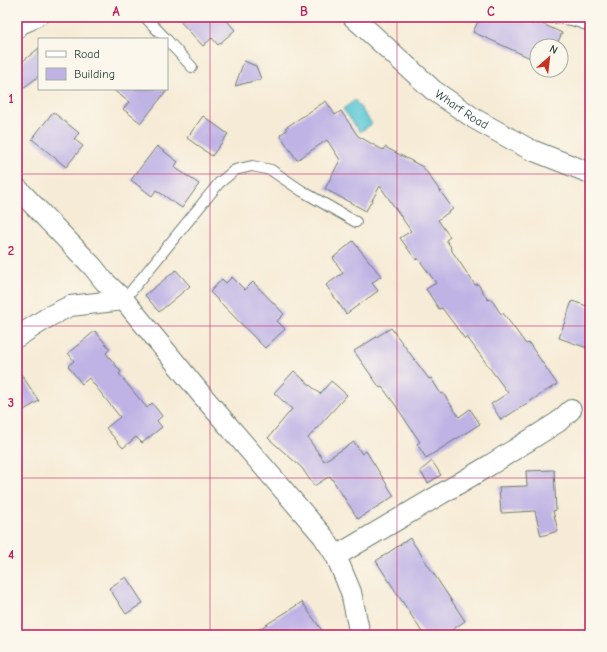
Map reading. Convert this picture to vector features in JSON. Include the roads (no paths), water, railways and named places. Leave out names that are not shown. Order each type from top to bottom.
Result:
[{"type":"street","points":[[17,29],[22,17]]},
{"type":"street","name":"Wharf Road","points":[[353,17],[433,90],[475,119],[529,149],[590,173]]},
{"type":"street","points":[[17,188],[93,266],[104,282],[124,300],[201,394],[323,536],[336,556],[351,592],[360,635]]},
{"type":"street","points":[[17,337],[50,316],[70,306],[124,300]]},
{"type":"street","points":[[336,556],[490,465],[558,422],[572,410]]},
{"type":"lane","points":[[17,29],[31,25],[44,17]]},
{"type":"lane","points":[[145,17],[166,38]]},
{"type":"lane","points":[[545,17],[572,20],[590,26]]},
{"type":"lane","points":[[168,40],[192,67]]},
{"type":"lane","points":[[124,300],[219,183],[234,170],[252,166],[271,170],[302,191],[356,222]]},
{"type":"water","points":[[355,100],[372,124],[360,132],[343,109]]}]
